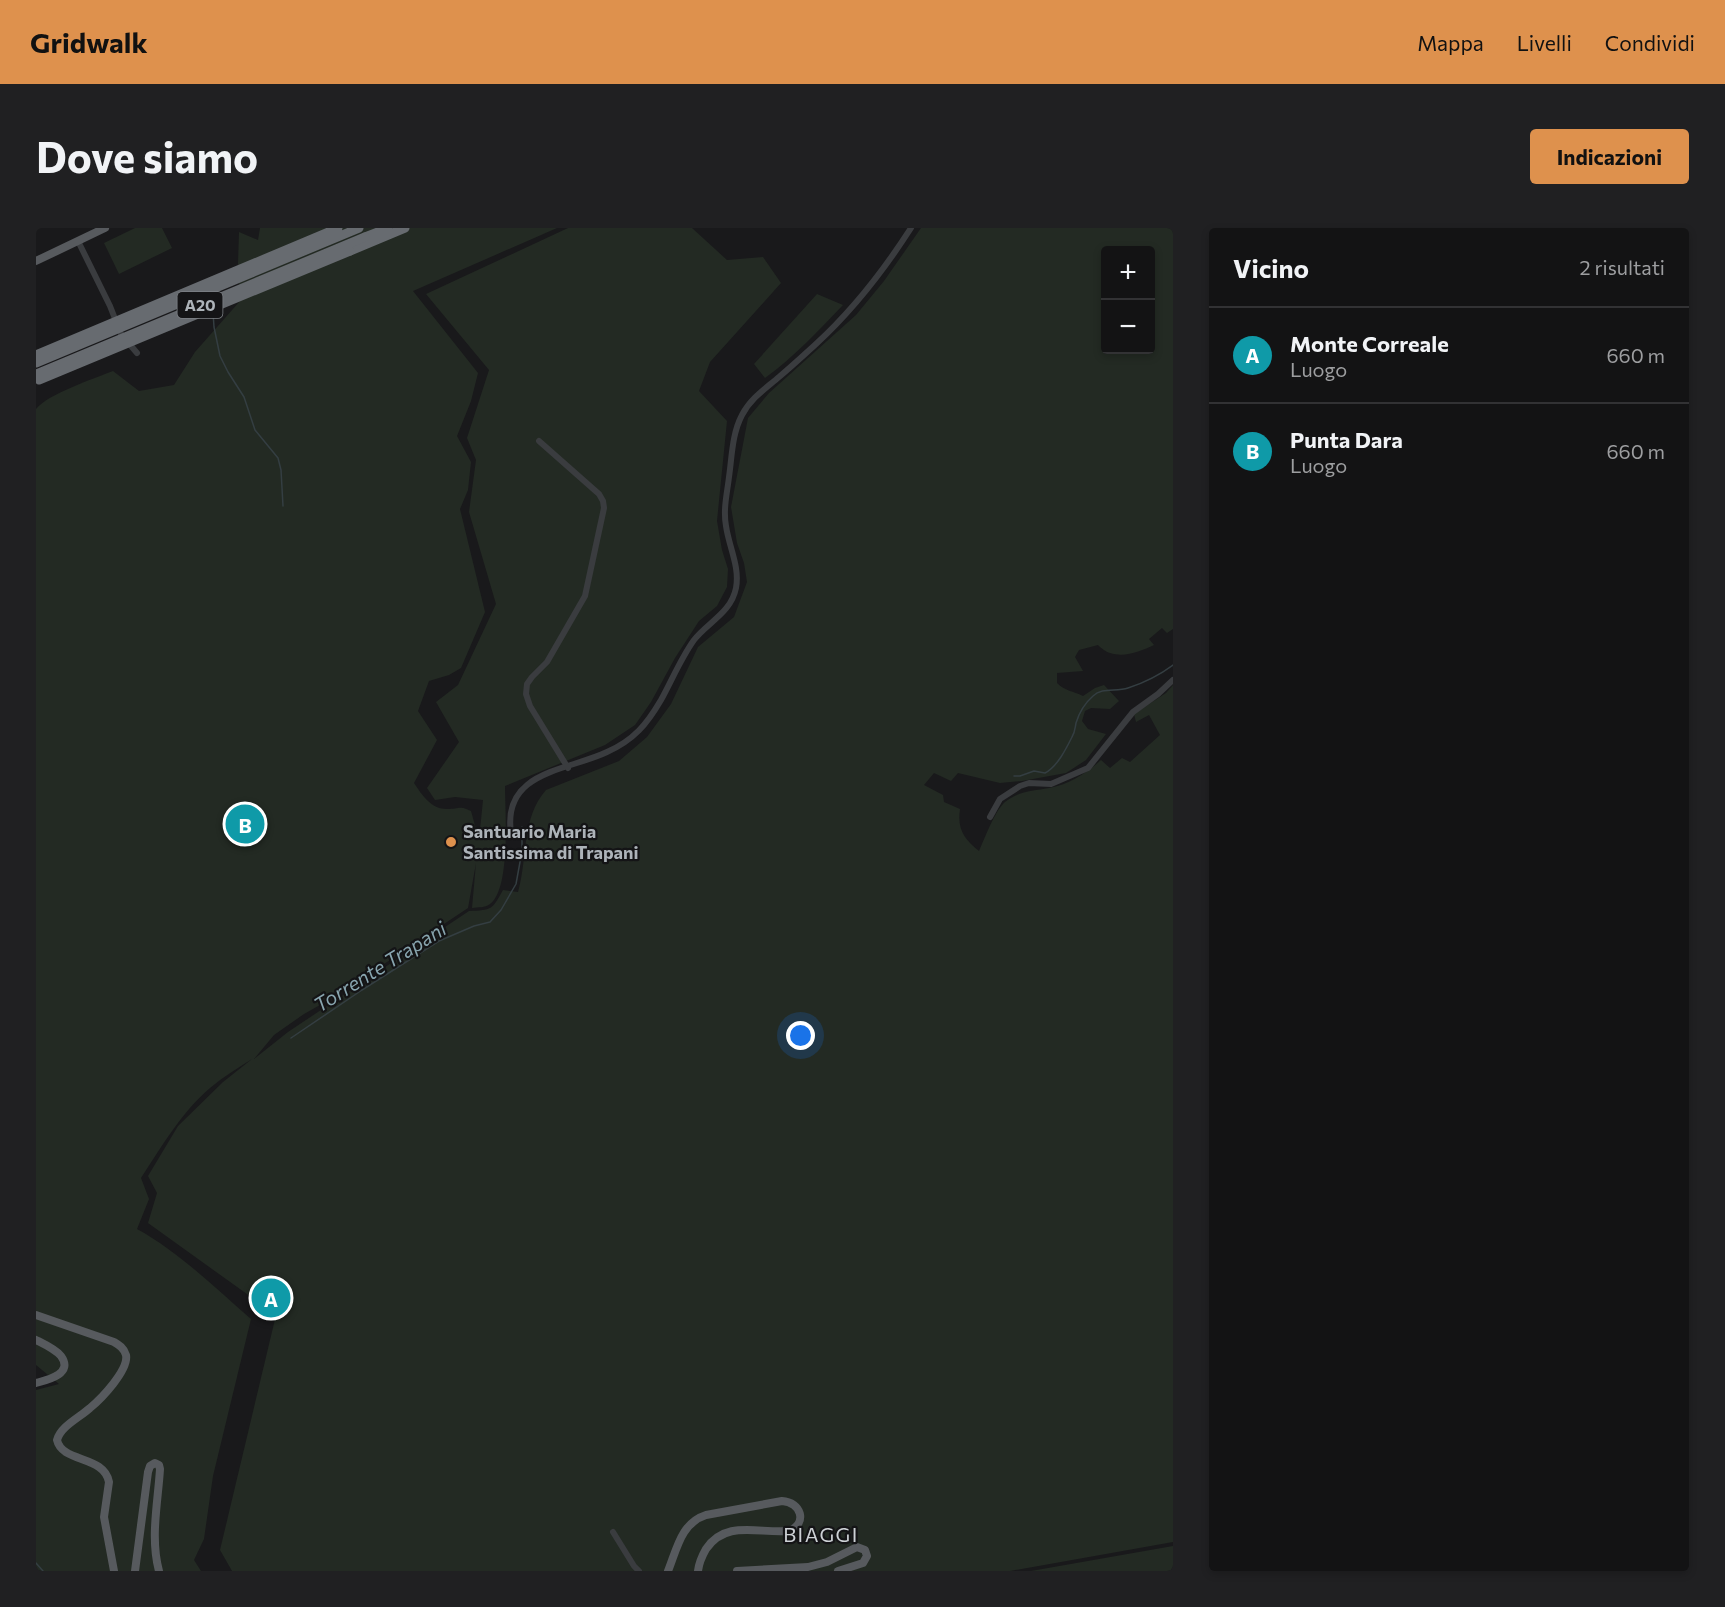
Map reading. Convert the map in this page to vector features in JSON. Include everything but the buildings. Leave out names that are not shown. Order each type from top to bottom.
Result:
[{"type":"highway","points":[[36,355],[338,228]]},
{"type":"highway","name":"A20","points":[[36,363],[359,228]]},
{"type":"highway","name":"A20","points":[[36,374],[388,228]]},
{"type":"highway","points":[[36,382],[405,228]]},
{"type":"main road","points":[[36,261],[105,228]]},
{"type":"main road","points":[[36,1315],[110,1340],[120,1345],[125,1353],[124,1366],[110,1386],[92,1407],[62,1430],[57,1440],[63,1451],[93,1464],[103,1470],[108,1477],[105,1521],[114,1571]]},
{"type":"main road","points":[[36,1340],[58,1354],[63,1361],[63,1366],[57,1377],[36,1383]]},
{"type":"main road","points":[[135,1571],[148,1472],[150,1466],[155,1463],[160,1469],[156,1523],[159,1571]]},
{"type":"main road","points":[[668,1571],[684,1531],[699,1517],[782,1501],[790,1502],[798,1509],[800,1521],[794,1529],[789,1531],[741,1530],[720,1535],[712,1540],[703,1554],[698,1571]]},
{"type":"main road","points":[[737,1571],[808,1567],[827,1562],[857,1547],[865,1550],[867,1556],[863,1563],[838,1571]]},
{"type":"street","points":[[512,833],[517,803],[527,788],[542,778],[609,755],[643,732],[696,642],[731,607],[739,589],[740,570],[727,512],[736,444],[744,418],[762,393],[818,346],[856,307],[886,269],[912,228]]},
{"type":"street","points":[[78,241],[121,334],[137,352]]},
{"type":"street","points":[[539,441],[599,494],[604,508],[585,596],[547,662],[529,680],[526,691],[530,706],[568,768]]},
{"type":"street","points":[[990,817],[1000,799],[1020,786],[1029,783],[1051,784],[1088,768],[1133,712],[1173,680]]},
{"type":"street","points":[[613,1532],[639,1571]]},
{"type":"shaded area","points":[[135,228],[162,228],[172,248],[119,274],[104,243]]},
{"type":"shaded area","points":[[260,228],[557,228],[413,291],[478,373],[471,401],[457,436],[471,462],[468,490],[460,509],[485,612],[461,668],[449,675],[429,681],[418,711],[437,740],[414,783],[436,807],[461,808],[471,811],[479,840],[483,800],[455,797],[435,800],[427,788],[459,742],[436,702],[458,685],[496,604],[469,512],[476,460],[467,438],[489,370],[426,294],[568,228],[692,228],[727,260],[763,257],[781,283],[710,362],[699,391],[727,421],[717,521],[728,569],[727,587],[717,606],[699,621],[635,725],[605,745],[505,786],[504,866],[497,896],[490,904],[472,908],[476,863],[468,908],[274,1035],[254,1059],[288,1032],[469,911],[491,908],[503,890],[518,892],[532,813],[546,790],[619,761],[647,737],[671,704],[698,647],[734,617],[747,582],[731,507],[748,418],[769,393],[856,315],[884,281],[921,228],[1173,228],[1173,629],[1167,633],[1162,628],[1149,639],[1154,645],[1133,653],[1121,655],[1107,652],[1098,645],[1079,650],[1075,657],[1083,671],[1057,673],[1057,683],[1066,689],[1083,696],[1104,685],[1119,701],[1110,709],[1091,708],[1085,711],[1082,721],[1088,729],[1106,734],[1086,760],[1066,773],[1000,783],[958,773],[951,781],[934,773],[924,785],[943,795],[944,802],[960,809],[963,833],[979,851],[997,812],[1010,798],[1063,784],[1083,774],[1101,760],[1110,768],[1122,758],[1130,762],[1160,735],[1149,715],[1136,722],[1134,714],[1166,693],[1173,685],[1173,1542],[1010,1571],[232,1571],[220,1550],[276,1315],[148,1223],[157,1193],[148,1176],[178,1126],[223,1082],[252,1059],[220,1080],[190,1108],[172,1130],[141,1178],[149,1199],[137,1229],[182,1259],[251,1319],[213,1476],[204,1539],[194,1560],[201,1571],[36,1571],[36,1390],[59,1384],[36,1365],[36,409],[60,392],[113,371],[139,391],[174,385],[195,352],[240,301],[239,232],[258,240]]},
{"type":"shaded area","points":[[817,294],[843,305],[796,353],[765,378],[754,364]]},
{"type":"shaded area","points":[[1173,1546],[1173,1571],[1031,1571]]},
{"type":"waterway","points":[[213,312],[220,356],[244,397],[255,430],[278,458],[283,506]]},
{"type":"waterway","points":[[1014,776],[1034,771],[1045,773],[1053,767],[1073,735],[1077,719],[1083,708],[1097,693],[1134,686],[1173,665]]},
{"type":"waterway","name":"Torrente Trapani","points":[[291,1038],[439,941],[474,926],[490,922],[501,910],[516,884],[522,851],[522,827]]},
{"type":"waterway","points":[[36,1563],[43,1571]]},
{"type":"place","name":"Punta Dara","points":[[245,824]]},
{"type":"place","name":"Santuario Maria Santissima di Trapani","points":[[451,842]]},
{"type":"place","name":"Monte Correale","points":[[271,1298]]},
{"type":"district","name":"BIAGGI","points":[[821,1535]]}]
